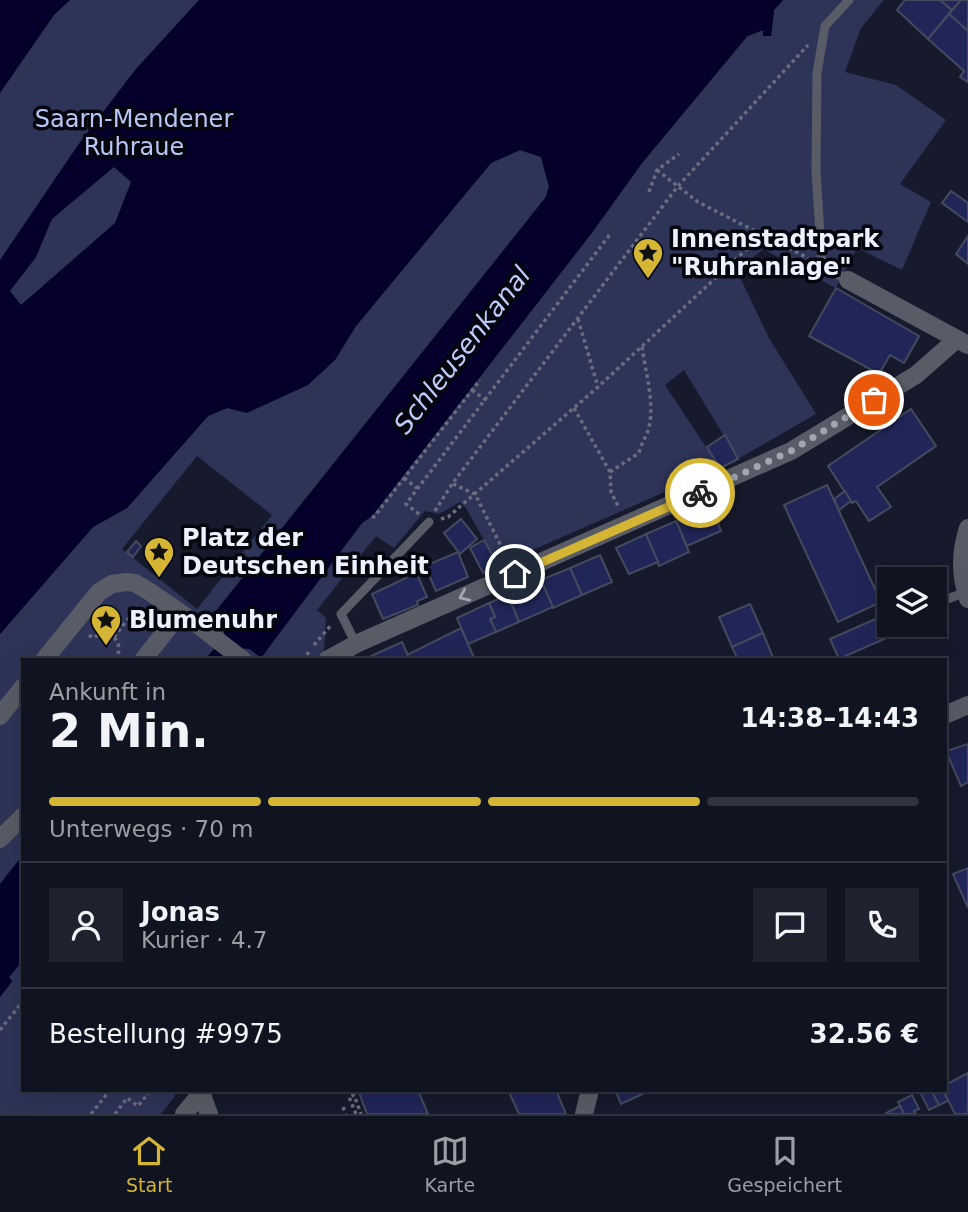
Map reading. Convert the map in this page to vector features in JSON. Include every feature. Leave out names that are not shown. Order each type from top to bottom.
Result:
[{"type":"street","points":[[331,658],[356,644],[791,451],[916,375],[962,342],[848,280]]},
{"type":"street","points":[[966,592],[961,560],[968,528]]},
{"type":"street","points":[[46,658],[99,592],[112,584],[137,585],[219,640],[239,657]]},
{"type":"street","points":[[145,658],[180,613]]},
{"type":"street","points":[[0,716],[21,690]]},
{"type":"street","points":[[947,714],[968,705]]},
{"type":"street","points":[[0,839],[21,818]]},
{"type":"street","points":[[184,1114],[201,1092]]},
{"type":"street","points":[[202,1092],[209,1114]]},
{"type":"street","points":[[584,1114],[590,1092]]},
{"type":"lane","points":[[848,280],[822,266],[816,171],[817,73],[825,26],[849,0]]},
{"type":"lane","points":[[356,644],[341,614],[429,522]]},
{"type":"lane","points":[[947,599],[966,592]]},
{"type":"path","points":[[429,522],[452,484],[678,186],[825,26]]},
{"type":"path","points":[[649,192],[657,170],[678,154]]},
{"type":"path","points":[[657,170],[698,202],[822,266]]},
{"type":"path","points":[[406,504],[611,233]]},
{"type":"path","points":[[429,522],[448,517],[475,494],[598,387],[762,235]]},
{"type":"path","points":[[578,318],[598,387]]},
{"type":"path","points":[[610,472],[639,453],[641,440],[649,429],[650,409],[642,346]]},
{"type":"path","points":[[372,516],[480,380]]},
{"type":"path","points":[[472,390],[486,400]]},
{"type":"path","points":[[574,408],[610,472],[611,492],[627,526]]},
{"type":"path","points":[[404,478],[417,488]]},
{"type":"path","points":[[452,484],[475,494],[515,574]]},
{"type":"path","points":[[114,637],[137,585]]},
{"type":"path","points":[[304,658],[341,614]]},
{"type":"path","points":[[93,638],[107,633],[114,637],[119,643],[117,658]]},
{"type":"path","points":[[0,1030],[21,1004]]},
{"type":"path","points":[[91,1114],[108,1092]]},
{"type":"path","points":[[116,1114],[127,1098],[138,1106],[149,1092]]},
{"type":"path","points":[[343,1107],[346,1114]]},
{"type":"green space","name":"Saarn-Mendener Ruhraue","points":[[8,0],[432,0],[0,482],[0,9]]},
{"type":"green space","name":"Innenstadtpark \"Ruhranlage\"","points":[[783,0],[884,0],[861,28],[845,72],[896,85],[946,120],[900,184],[931,202],[902,270],[857,248],[836,288],[763,249],[737,271],[769,338],[816,414],[738,459],[684,370],[665,385],[720,468],[498,565],[460,502],[439,514],[425,511],[394,548],[376,536],[317,610],[326,618],[324,652],[320,658],[230,658],[237,648],[250,649],[260,657],[362,523],[372,516],[591,234],[642,163],[748,36],[764,30],[771,36],[774,10]]},
{"type":"green space","points":[[520,150],[541,157],[549,187],[546,197],[210,618],[224,630],[224,638],[209,658],[21,658],[21,858],[0,884],[0,634],[93,527],[127,508],[208,416],[335,360],[356,326],[491,163]],"holes":[[[197,456],[272,515],[197,609],[122,549]]]},
{"type":"green space","points":[[21,962],[21,1092],[175,1092],[175,1096],[161,1114],[0,1114],[0,997],[12,982],[9,977]]},
{"type":"water","points":[[0,0],[70,0],[54,15],[0,93]]},
{"type":"water","name":"Schleusenkanal","points":[[199,0],[783,0],[774,10],[771,36],[763,36],[763,30],[747,36],[642,163],[591,234],[372,516],[362,523],[261,658],[250,649],[237,648],[230,658],[206,658],[224,638],[224,630],[210,619],[546,197],[549,186],[541,157],[520,150],[491,163],[356,326],[335,360],[308,385],[247,413],[227,408],[208,416],[127,508],[93,527],[0,634],[0,260],[78,145],[135,70]],"holes":[[[114,167],[131,182],[115,223],[21,305],[10,291],[36,257],[52,219]]]},
{"type":"water","points":[[21,858],[21,962],[9,977],[12,981],[0,997],[0,884]]},
{"type":"building","points":[[905,0],[940,0],[952,10],[928,39],[897,10]]},
{"type":"building","points":[[940,0],[961,0],[952,10]]},
{"type":"building","points":[[961,0],[968,0],[968,31],[949,14]]},
{"type":"building","points":[[949,14],[968,31],[968,82],[960,77],[964,71],[928,39]]},
{"type":"building","points":[[951,191],[968,203],[968,222],[942,203]]},
{"type":"building","points":[[968,236],[968,264],[956,254]]},
{"type":"building","points":[[836,288],[919,336],[904,363],[890,355],[879,374],[809,336]]},
{"type":"building","points":[[911,409],[936,446],[877,487],[891,507],[869,521],[856,501],[852,503],[828,466]]},
{"type":"building","points":[[725,435],[738,459],[720,468],[707,447]]},
{"type":"building","points":[[827,485],[877,593],[877,604],[838,622],[784,505]]},
{"type":"building","points":[[845,491],[851,501],[839,510],[834,499]]},
{"type":"building","points":[[711,505],[721,531],[687,546],[676,521]]},
{"type":"building","points":[[461,519],[477,539],[460,554],[444,533]]},
{"type":"building","points":[[676,521],[689,552],[659,566],[646,534]]},
{"type":"building","points":[[646,534],[658,562],[629,574],[616,548]]},
{"type":"building","points":[[484,540],[498,565],[483,573],[470,548]]},
{"type":"building","points":[[136,541],[141,546],[133,557],[127,552]]},
{"type":"building","points":[[458,552],[468,577],[436,591],[425,566]]},
{"type":"building","points":[[600,555],[612,582],[582,595],[570,568]]},
{"type":"building","points":[[411,560],[427,597],[417,601],[418,605],[383,619],[372,594],[406,578],[401,568]]},
{"type":"building","points":[[570,568],[582,595],[553,608],[541,580]]},
{"type":"building","points":[[541,580],[553,607],[519,622],[508,595]]},
{"type":"building","points":[[508,595],[519,622],[496,632],[490,619],[495,617],[489,603]]},
{"type":"building","points":[[489,603],[495,617],[490,619],[496,632],[468,644],[457,618]]},
{"type":"building","points":[[750,604],[763,633],[732,647],[719,617]]},
{"type":"building","points":[[877,618],[877,637],[889,637],[839,658],[830,639]]},
{"type":"building","points":[[461,628],[474,658],[409,658],[407,655]]},
{"type":"building","points":[[763,633],[773,658],[737,658],[732,647]]},
{"type":"building","points":[[402,642],[409,658],[367,658]]},
{"type":"building","points":[[968,744],[968,782],[961,786],[947,753],[947,751]]},
{"type":"building","points":[[968,868],[968,908],[953,874]]},
{"type":"building","points":[[968,1073],[968,1114],[955,1114],[944,1092],[947,1092],[947,1084]]},
{"type":"building","points":[[359,1092],[419,1092],[428,1114],[367,1114]]},
{"type":"building","points":[[509,1092],[557,1092],[566,1114],[519,1114]]},
{"type":"building","points":[[616,1092],[647,1092],[621,1104]]},
{"type":"building","points":[[920,1092],[932,1092],[939,1105],[929,1110]]},
{"type":"building","points":[[932,1092],[944,1092],[948,1101],[939,1105]]},
{"type":"building","points":[[912,1095],[919,1109],[914,1111],[916,1114],[904,1114],[898,1102]]},
{"type":"building","points":[[900,1106],[904,1114],[886,1113]]},
{"type":"way so far","points":[[700,493],[791,451],[874,400]]},
{"type":"place","name":"Innenstadtpark \"Ruhranlage\"","points":[[648,280]]},
{"type":"place","name":"Platz der Deutschen Einheit","points":[[159,579]]},
{"type":"place","name":"Blumenuhr","points":[[106,647]]},
{"type":"route","points":[[515,574],[700,493]]}]
